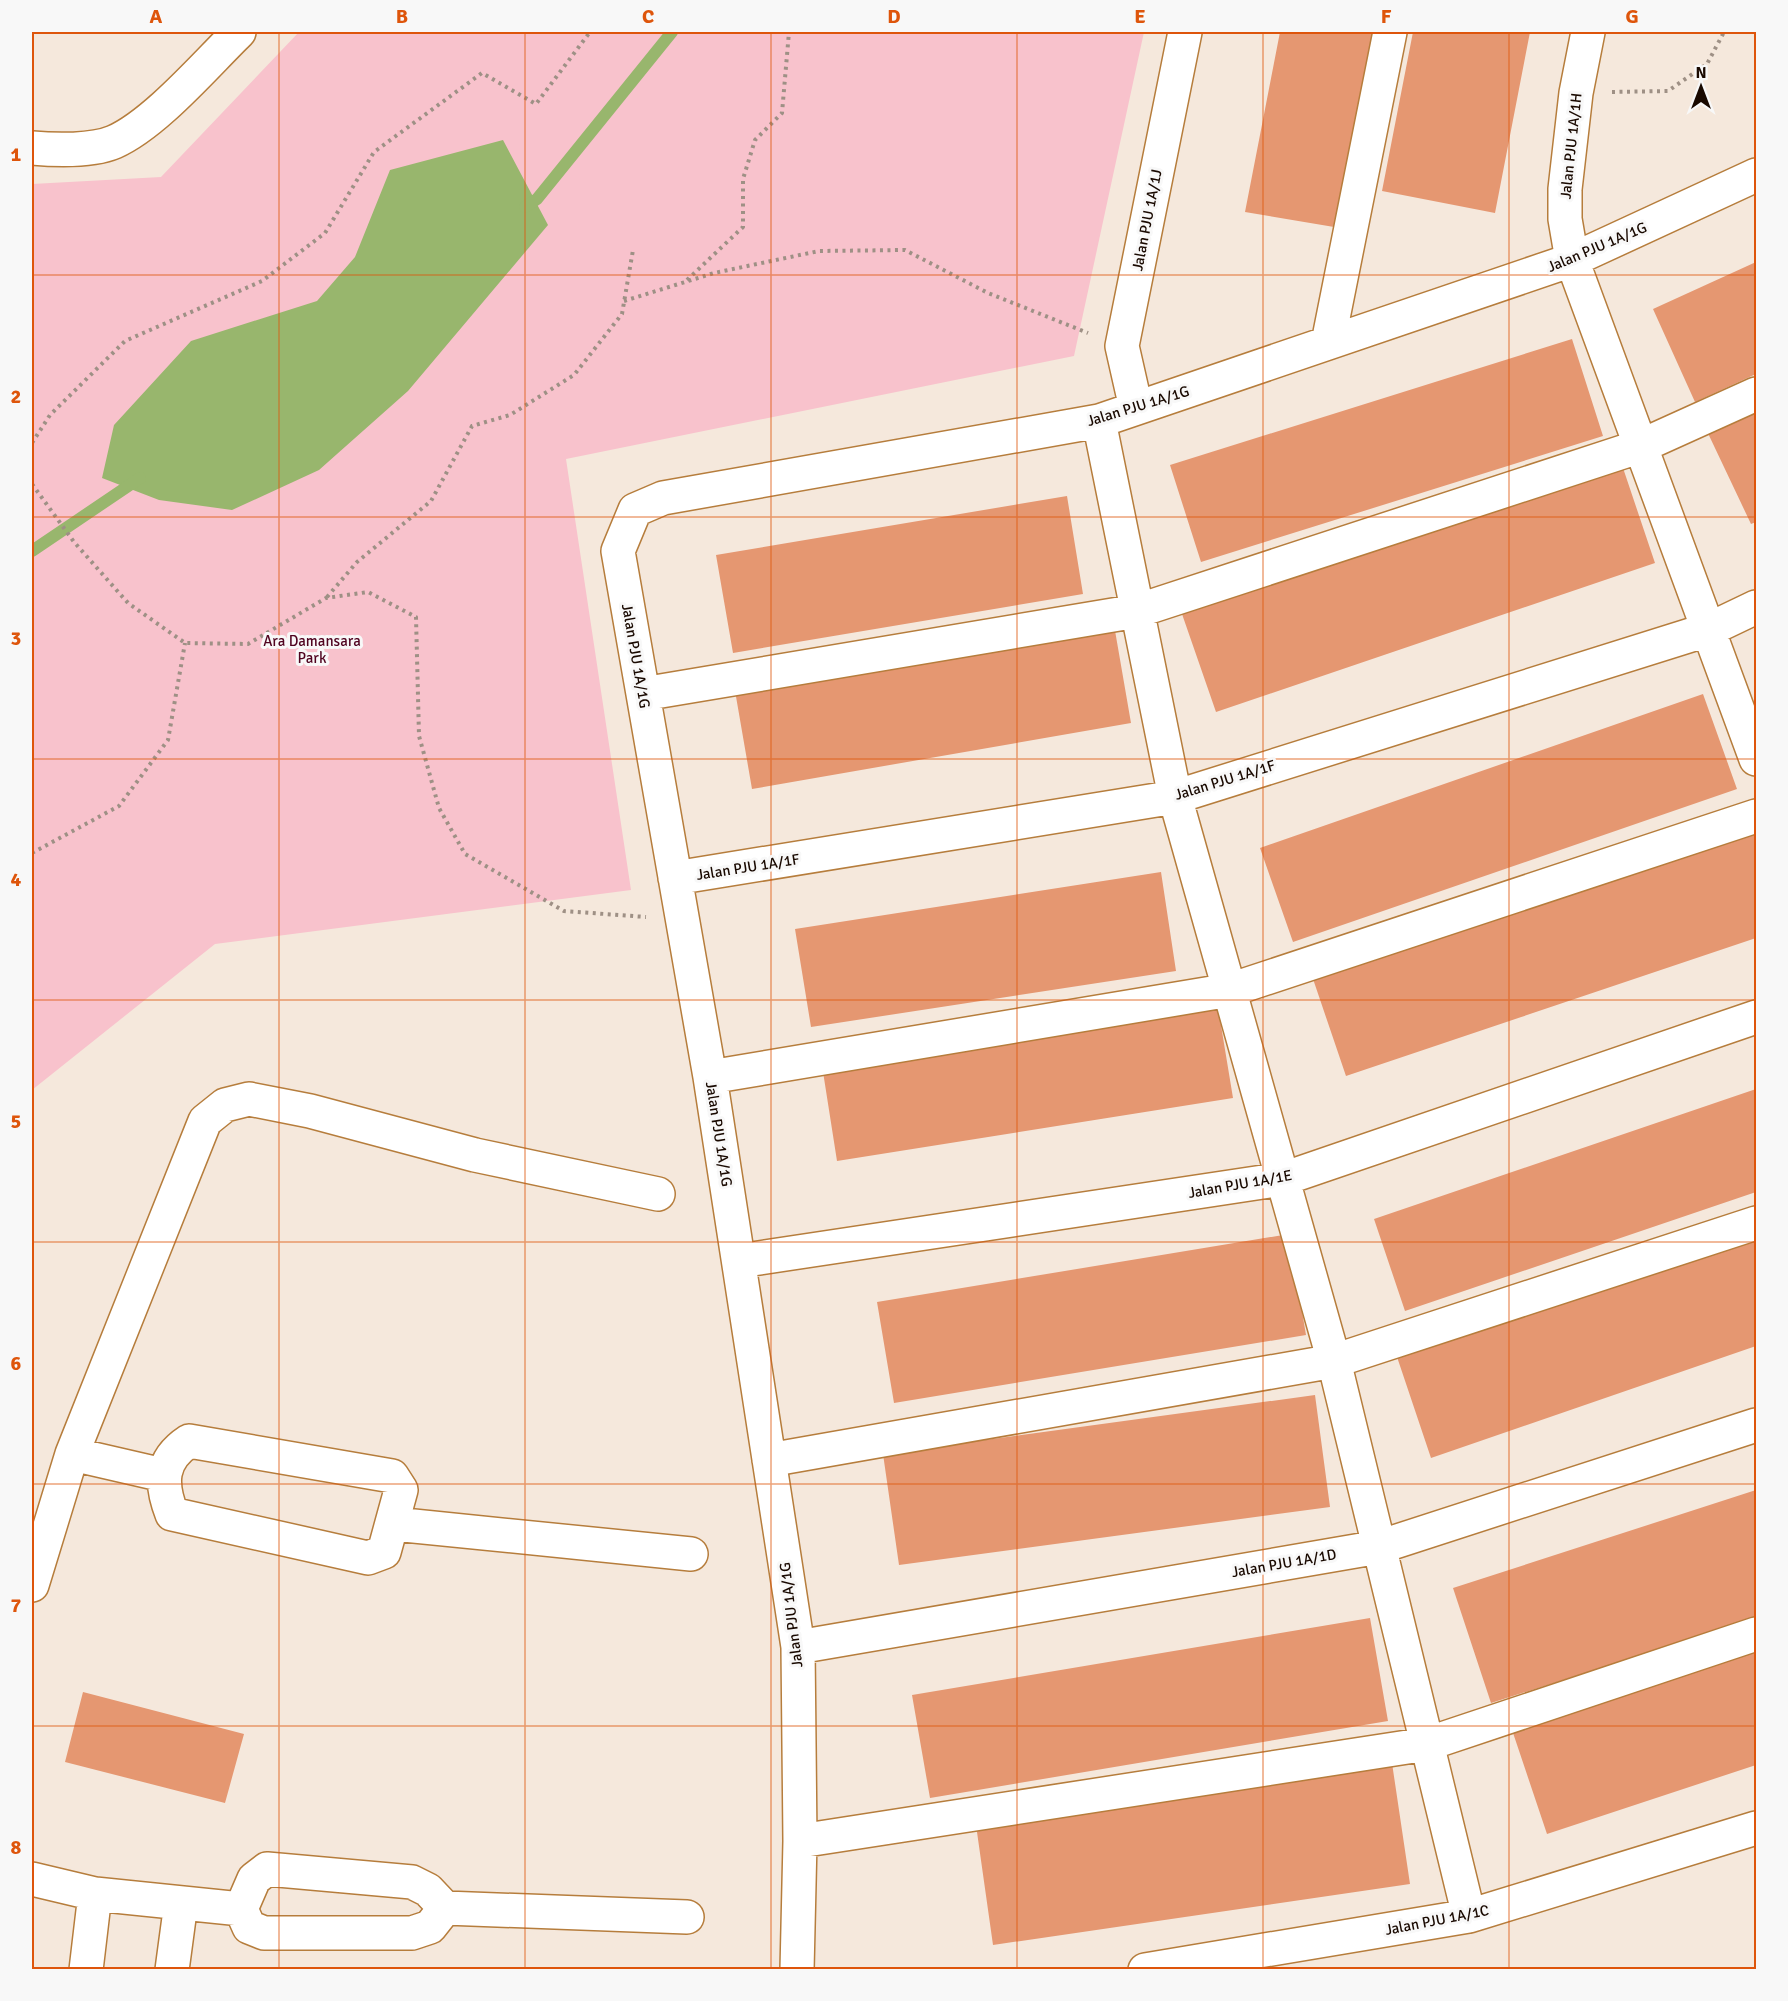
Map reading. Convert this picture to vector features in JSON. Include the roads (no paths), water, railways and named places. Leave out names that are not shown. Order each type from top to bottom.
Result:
[{"type":"street","points":[[32,148],[62,150],[114,142],[156,113],[239,32]]},
{"type":"street","name":"Jalan PJU 1A/1J","points":[[1136,408],[1122,346],[1185,32]]},
{"type":"street","points":[[1328,343],[1390,32]]},
{"type":"street","name":"Jalan PJU 1A/1H","points":[[1588,32],[1576,93],[1565,199],[1564,219],[1572,260],[1710,629],[1756,759]]},
{"type":"street","name":"Jalan PJU 1A/1G","points":[[797,1970],[800,1841],[798,1647],[710,1077],[618,551],[635,510],[663,498],[1099,421],[1572,260],[1756,175]]},
{"type":"street","points":[[643,694],[1137,611],[1641,446],[1756,394]]},
{"type":"street","points":[[1099,421],[1175,797],[1334,1361],[1469,1916]]},
{"type":"street","name":"Jalan PJU 1A/1F","points":[[675,878],[1175,797],[1710,629],[1756,607]]},
{"type":"street","points":[[710,1077],[1230,990],[1756,816]]},
{"type":"street","name":"Jalan PJU 1A/1E","points":[[739,1261],[1283,1179],[1756,1017]]},
{"type":"street","points":[[32,1585],[72,1454],[205,1121],[225,1104],[249,1099],[310,1111],[475,1155],[658,1194]]},
{"type":"street","points":[[769,1460],[1334,1361],[1756,1223]]},
{"type":"street","name":"Jalan PJU 1A/1D","points":[[798,1647],[1379,1547],[1756,1425]]},
{"type":"street","points":[[189,1441],[392,1476],[401,1490],[394,1524],[384,1552],[368,1558],[172,1514],[164,1493],[164,1475],[177,1449],[189,1441]]},
{"type":"street","points":[[72,1454],[164,1475]]},
{"type":"street","points":[[394,1524],[691,1554]]},
{"type":"street","points":[[800,1841],[1426,1744],[1756,1634]]},
{"type":"street","name":"Jalan PJU 1A/1C","points":[[1145,1970],[1469,1916],[1756,1828]]},
{"type":"street","points":[[445,1908],[430,1927],[412,1933],[264,1934],[249,1927],[241,1909],[254,1879],[267,1869],[412,1882],[428,1890],[445,1908],[687,1917]]},
{"type":"street","points":[[32,1879],[95,1894],[241,1909]]},
{"type":"street","points":[[86,1970],[95,1894]]},
{"type":"street","points":[[172,1970],[181,1903]]},
{"type":"waterway","points":[[525,207],[537,199],[672,32]]},
{"type":"waterway","points":[[32,551],[140,478]]},
{"type":"park label","name":"Ara Damansara Park","points":[[312,650]]}]
